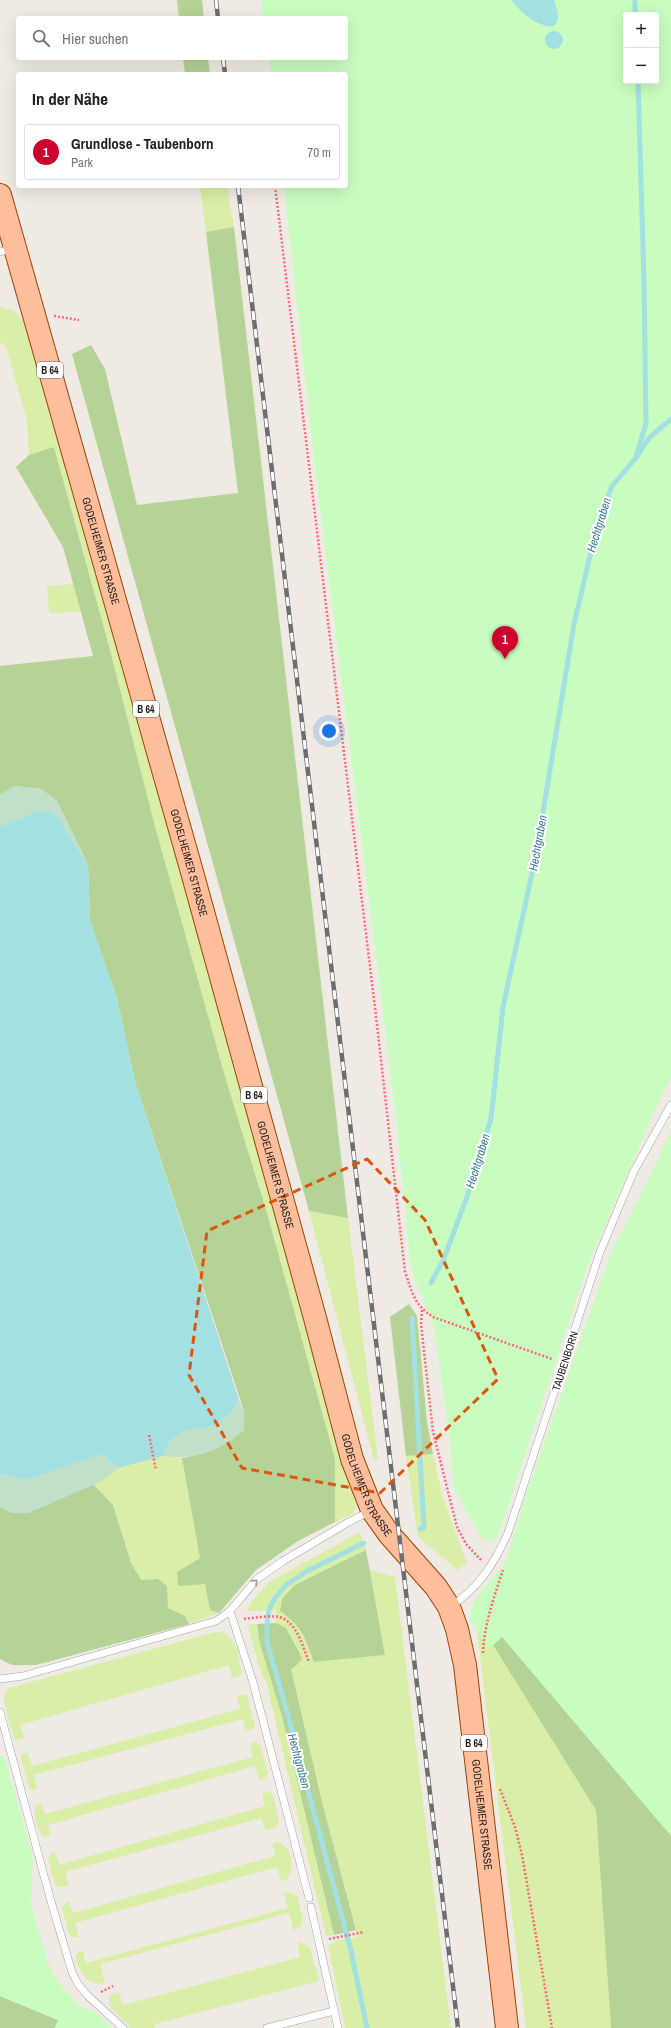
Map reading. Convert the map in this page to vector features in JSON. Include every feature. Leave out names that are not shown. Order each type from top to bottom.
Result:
[{"type":"main road","name":"GODELHEIMER STRASSE","points":[[0,194],[8,250],[33,312],[192,872],[317,1325],[352,1459],[372,1510],[389,1534],[436,1587],[449,1607],[457,1629],[465,1665],[507,2028]]},
{"type":"lane","name":"TAUBENBORN","points":[[449,1607],[471,1591],[498,1554],[508,1533],[600,1252],[634,1172],[671,1105]]},
{"type":"lane","points":[[0,1679],[23,1676],[193,1629],[216,1621],[230,1611],[257,1579],[283,1561],[334,1530],[372,1510]]},
{"type":"lane","points":[[230,1611],[259,1703],[309,1898]]},
{"type":"lane","points":[[0,1712],[48,1891],[72,1972],[78,1984],[87,1995],[123,2028]]},
{"type":"lane","points":[[311,1908],[338,2028]]},
{"type":"lane","points":[[267,2028],[334,2011]]},
{"type":"path","points":[[275,188],[375,1008],[405,1272],[413,1297],[422,1310],[433,1317],[564,1363]]},
{"type":"path","points":[[33,312],[80,320]]},
{"type":"path","points":[[422,1310],[421,1324],[433,1432],[457,1527],[471,1549]]},
{"type":"path","points":[[149,1435],[156,1470]]},
{"type":"path","points":[[483,1658],[484,1642],[492,1605],[506,1559],[498,1554]]},
{"type":"path","points":[[234,1620],[273,1616],[280,1617],[292,1626],[300,1637],[309,1662]]},
{"type":"path","points":[[500,1788],[522,1855],[552,2028]]},
{"type":"path","points":[[334,1938],[364,1932]]},
{"type":"highlighted area","points":[[367,1159],[425,1220],[498,1379],[380,1493],[242,1468],[189,1375],[207,1231]]},
{"type":"green space","points":[[177,0],[202,0],[204,16],[179,16]]},
{"type":"green space","points":[[261,0],[671,0],[671,1077],[662,1094],[588,1264],[497,1539],[483,1540],[454,1488],[449,1434],[434,1327],[411,1269],[396,1116],[315,467],[284,188],[348,188],[348,72],[271,72],[269,60],[348,60],[348,16],[264,16]]},
{"type":"green space","points":[[183,60],[208,60],[210,72],[185,72]]},
{"type":"green space","points":[[200,188],[227,188],[234,227],[206,232]]},
{"type":"green space","points":[[234,227],[348,1218],[309,1211],[72,354],[91,345],[105,369],[137,505],[238,493],[206,232]]},
{"type":"green space","points":[[0,307],[16,312],[28,329],[239,1079],[333,1430],[355,1501],[356,1508],[354,1513],[335,1522],[335,1459],[267,1213],[226,1080],[154,823],[110,650],[54,447],[29,455],[27,420],[6,347],[0,342]]},
{"type":"green space","points":[[54,447],[110,650],[154,823],[226,1080],[267,1213],[335,1459],[335,1522],[298,1541],[256,1570],[219,1613],[210,1610],[205,1584],[178,1586],[177,1572],[200,1558],[182,1458],[205,1453],[244,1411],[135,1082],[117,998],[90,921],[88,865],[57,801],[41,789],[15,786],[0,795],[0,666],[93,656],[63,547],[16,467],[29,455]]},
{"type":"green space","points":[[73,584],[81,612],[49,613],[47,586]]},
{"type":"green space","points":[[14,786],[41,789],[57,801],[88,865],[56,815],[38,811],[0,826],[0,795]]},
{"type":"green space","points":[[671,1131],[671,1836],[502,1637],[489,1649],[469,1619],[475,1599],[506,1562],[524,1501],[612,1250],[633,1211]]},
{"type":"green space","points":[[671,1148],[671,2028],[611,2028],[596,1810],[475,1616],[516,1558]]},
{"type":"green space","points":[[309,1211],[348,1218],[378,1459],[374,1460]]},
{"type":"green space","points":[[409,1304],[417,1316],[427,1422],[433,1454],[406,1456],[390,1317]]},
{"type":"green space","points":[[239,1400],[244,1411],[244,1430],[235,1438],[206,1453],[185,1457],[163,1456],[171,1439],[184,1431],[212,1426],[228,1416]]},
{"type":"green space","points":[[103,1454],[118,1468],[100,1482],[28,1513],[12,1513],[0,1507],[0,1474],[27,1480]]},
{"type":"green space","points":[[433,1454],[443,1498],[467,1563],[458,1570],[418,1537],[406,1456]]},
{"type":"green space","points":[[163,1456],[182,1458],[200,1558],[177,1572],[178,1585],[205,1584],[210,1610],[219,1613],[189,1624],[185,1616],[168,1608],[167,1586],[158,1579],[141,1580],[131,1563],[113,1505],[93,1484],[118,1468]]},
{"type":"green space","points":[[93,1484],[113,1505],[131,1563],[141,1580],[158,1579],[167,1586],[168,1608],[185,1616],[189,1624],[36,1665],[12,1665],[0,1659],[0,1507],[12,1513],[28,1513]]},
{"type":"green space","points":[[360,1532],[366,1550],[295,1585],[280,1611],[299,1628],[309,1646],[315,1662],[385,1655],[369,1570],[395,1577],[451,2028],[345,2028],[328,1945],[336,1941],[358,1937],[323,1806],[291,1669],[298,1664],[286,1628],[276,1623],[276,1611],[247,1611],[252,1601],[269,1582]]},
{"type":"green space","points":[[366,1550],[385,1655],[314,1662],[308,1646],[298,1628],[280,1611],[282,1599],[295,1585]]},
{"type":"green space","points":[[516,1558],[596,1810],[611,2028],[526,2028],[475,1616]]},
{"type":"green space","points":[[276,1623],[286,1628],[302,1658],[298,1664],[291,1669],[323,1806],[356,1930],[334,1935],[282,1716],[260,1644],[257,1624]]},
{"type":"green space","points":[[257,1624],[260,1644],[283,1717],[334,1935],[326,1936],[267,1685],[258,1664],[248,1625]]},
{"type":"green space","points":[[216,1632],[223,1633],[233,1640],[238,1653],[242,1673],[240,1676],[232,1678],[229,1665],[20,1725],[24,1738],[17,1740],[14,1739],[4,1701],[4,1696],[8,1688]]},
{"type":"green space","points":[[244,1694],[247,1696],[255,1726],[253,1729],[246,1730],[243,1719],[34,1775],[37,1788],[32,1790],[29,1788],[21,1757],[22,1754],[28,1753],[32,1766],[240,1709],[237,1696]]},
{"type":"green space","points":[[256,1742],[260,1745],[268,1774],[265,1778],[259,1780],[255,1766],[48,1825],[51,1835],[44,1837],[38,1827],[35,1817],[36,1805],[42,1804],[45,1814],[253,1757],[250,1743]]},
{"type":"green space","points":[[4,1755],[33,1857],[31,1903],[47,1961],[59,1983],[80,2006],[88,2011],[94,2011],[112,2028],[55,2028],[58,2020],[0,1996],[0,1756]]},
{"type":"green space","points":[[269,1792],[273,1795],[279,1822],[277,1827],[266,1831],[261,1818],[65,1872],[69,1886],[58,1887],[54,1883],[48,1859],[51,1853],[55,1852],[59,1865],[265,1806],[262,1793]]},
{"type":"green space","points":[[278,1842],[283,1844],[289,1852],[291,1858],[291,1869],[287,1879],[281,1881],[277,1867],[75,1923],[79,1937],[72,1937],[68,1932],[62,1908],[66,1902],[69,1902],[73,1913],[275,1856],[272,1843]]},
{"type":"green space","points":[[289,1892],[297,1896],[303,1919],[299,1928],[293,1930],[289,1913],[100,1964],[105,1983],[99,1984],[93,1983],[85,1977],[75,1956],[77,1953],[83,1951],[86,1963],[287,1908],[284,1893]]},
{"type":"green space","points":[[301,1942],[310,1948],[319,1981],[155,2024],[155,2028],[131,2028],[109,2006],[110,1995],[119,1992],[123,2005],[300,1957],[297,1943]]},
{"type":"green space","points":[[0,1996],[58,2020],[55,2028],[0,2028]]},
{"type":"water","points":[[512,0],[554,0],[558,14],[556,23],[554,26],[548,26],[536,22],[524,14]]},
{"type":"water","points":[[550,31],[558,31],[563,36],[561,47],[558,49],[550,49],[545,44],[545,36]]},
{"type":"water","points":[[38,811],[46,811],[56,815],[88,865],[90,921],[117,998],[135,1082],[239,1400],[228,1416],[212,1426],[184,1431],[171,1439],[163,1456],[118,1468],[103,1454],[27,1480],[0,1474],[0,826]]},
{"type":"waterway","points":[[635,0],[635,12]]},
{"type":"waterway","points":[[637,454],[646,423],[644,281],[638,84]]},
{"type":"waterway","name":"Hechtgraben","points":[[431,1283],[443,1261],[467,1197],[491,1119],[503,1007],[536,855],[574,624],[597,526],[612,486],[635,459],[649,438],[671,419]]},
{"type":"waterway","name":"Hechtgraben","points":[[412,1318],[424,1528],[420,1529]]},
{"type":"waterway","name":"Hechtgraben","points":[[364,1543],[307,1571],[286,1585],[275,1598],[269,1609],[267,1642],[351,1951],[367,2028]]},
{"type":"railway","points":[[216,0],[218,16]]},
{"type":"railway","points":[[223,60],[225,72]]},
{"type":"railway","points":[[238,188],[458,2028]]},
{"type":"place","name":"Grundlose - Taubenborn","points":[[505,659]]}]
